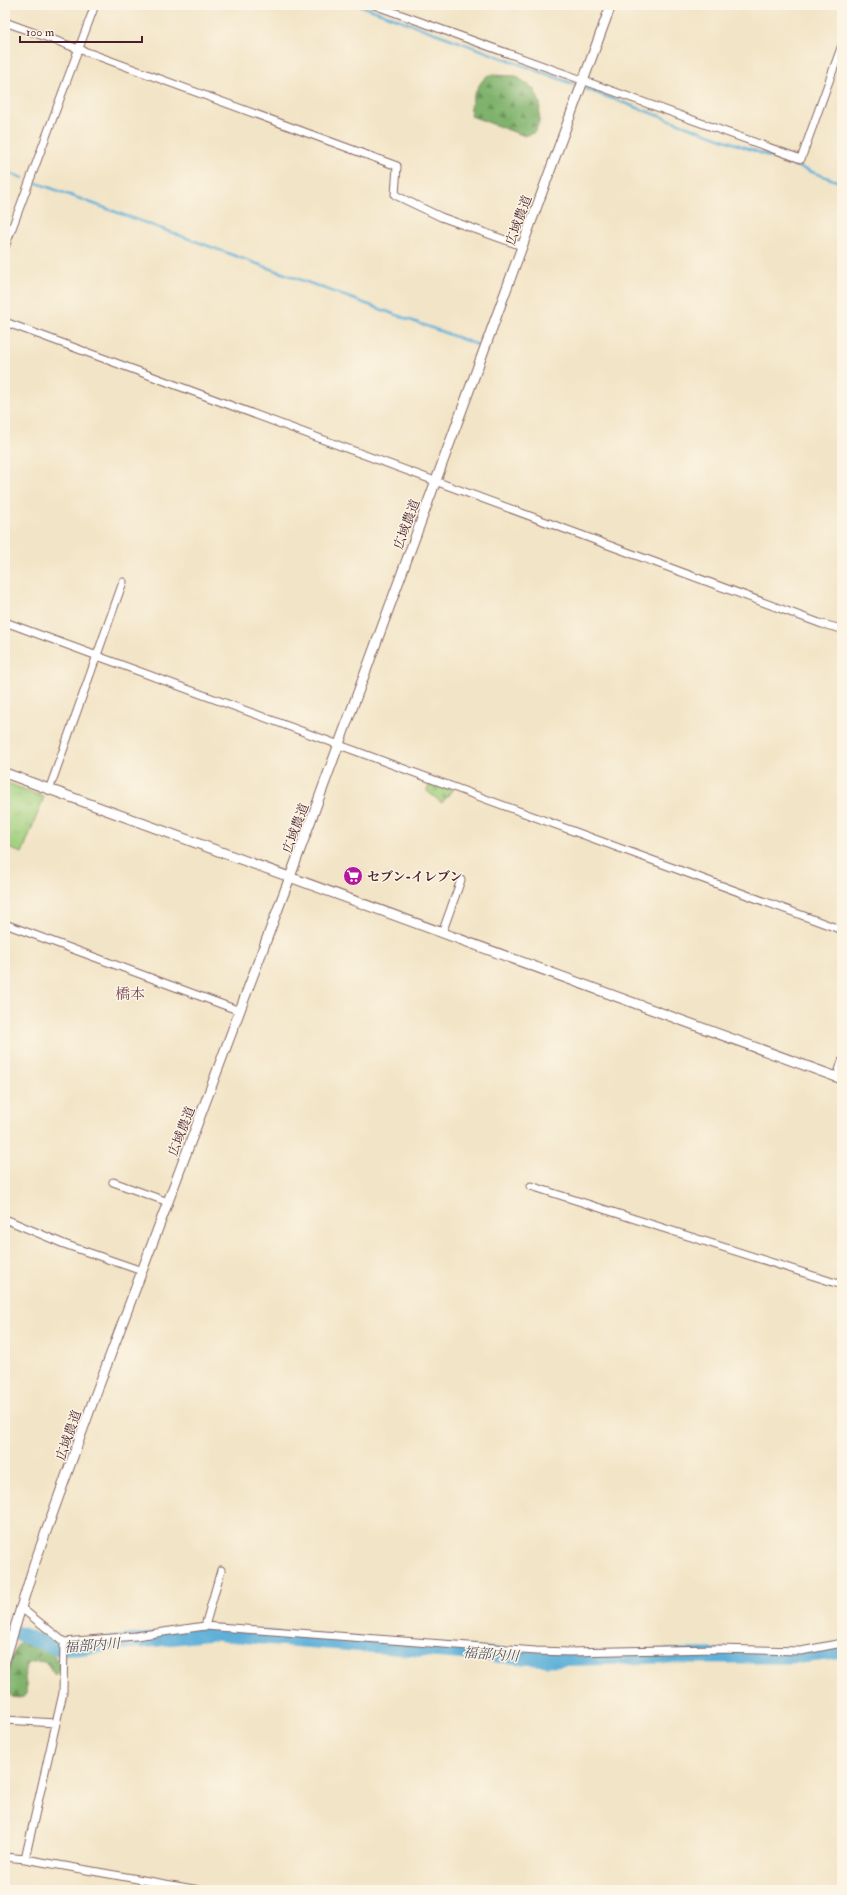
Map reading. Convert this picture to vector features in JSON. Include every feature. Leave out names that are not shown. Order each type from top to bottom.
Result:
[{"type":"street","points":[[5,247],[95,5]]},
{"type":"street","points":[[374,5],[801,160],[842,45]]},
{"type":"street","name":"広域農道","points":[[5,1660],[10,1638],[51,1517],[339,745],[611,5]]},
{"type":"street","points":[[5,22],[397,166],[395,195],[441,217],[522,246]]},
{"type":"street","points":[[5,322],[815,621],[842,629]]},
{"type":"street","points":[[49,790],[122,582]]},
{"type":"street","points":[[5,622],[842,930]]},
{"type":"street","points":[[5,773],[839,1078],[842,1061]]},
{"type":"street","points":[[442,932],[461,880]]},
{"type":"street","points":[[5,924],[240,1011]]},
{"type":"street","points":[[113,1182],[168,1202]]},
{"type":"street","points":[[531,1186],[842,1285]]},
{"type":"street","points":[[5,1220],[64,1244],[142,1271]]},
{"type":"street","points":[[205,1626],[221,1570]]},
{"type":"street","points":[[20,1607],[64,1643],[136,1636],[205,1626],[536,1651],[569,1652],[672,1650],[801,1651],[842,1643]]},
{"type":"street","points":[[25,1859],[63,1693],[64,1643]]},
{"type":"street","points":[[5,1720],[56,1723]]},
{"type":"street","points":[[5,1857],[25,1859],[198,1890]]},
{"type":"green space","points":[[488,75],[516,76],[534,89],[540,103],[539,122],[535,132],[525,136],[471,116],[471,105],[477,88]]},
{"type":"green space","points":[[5,782],[44,797],[22,853],[5,847]]},
{"type":"green space","points":[[430,782],[452,790],[442,803],[427,791]]},
{"type":"green space","points":[[30,1642],[41,1646],[54,1656],[59,1666],[59,1672],[55,1675],[47,1664],[40,1661],[27,1665],[25,1670],[25,1695],[21,1698],[12,1697],[9,1692],[8,1678],[13,1654],[19,1643]]},
{"type":"waterway","points":[[359,5],[576,85]]},
{"type":"waterway","points":[[586,89],[842,183]]},
{"type":"waterway","points":[[5,171],[23,178]]},
{"type":"waterway","points":[[37,183],[478,345]]},
{"type":"waterway","name":"福部内川","points":[[5,1629],[58,1648],[76,1648],[134,1641]]},
{"type":"waterway","name":"福部内川","points":[[141,1641],[211,1633],[548,1659],[664,1656],[801,1656],[842,1651]]},
{"type":"place","name":"セブン-イレブン","points":[[353,876]]},
{"type":"district","name":"橋本","points":[[130,994]]}]
